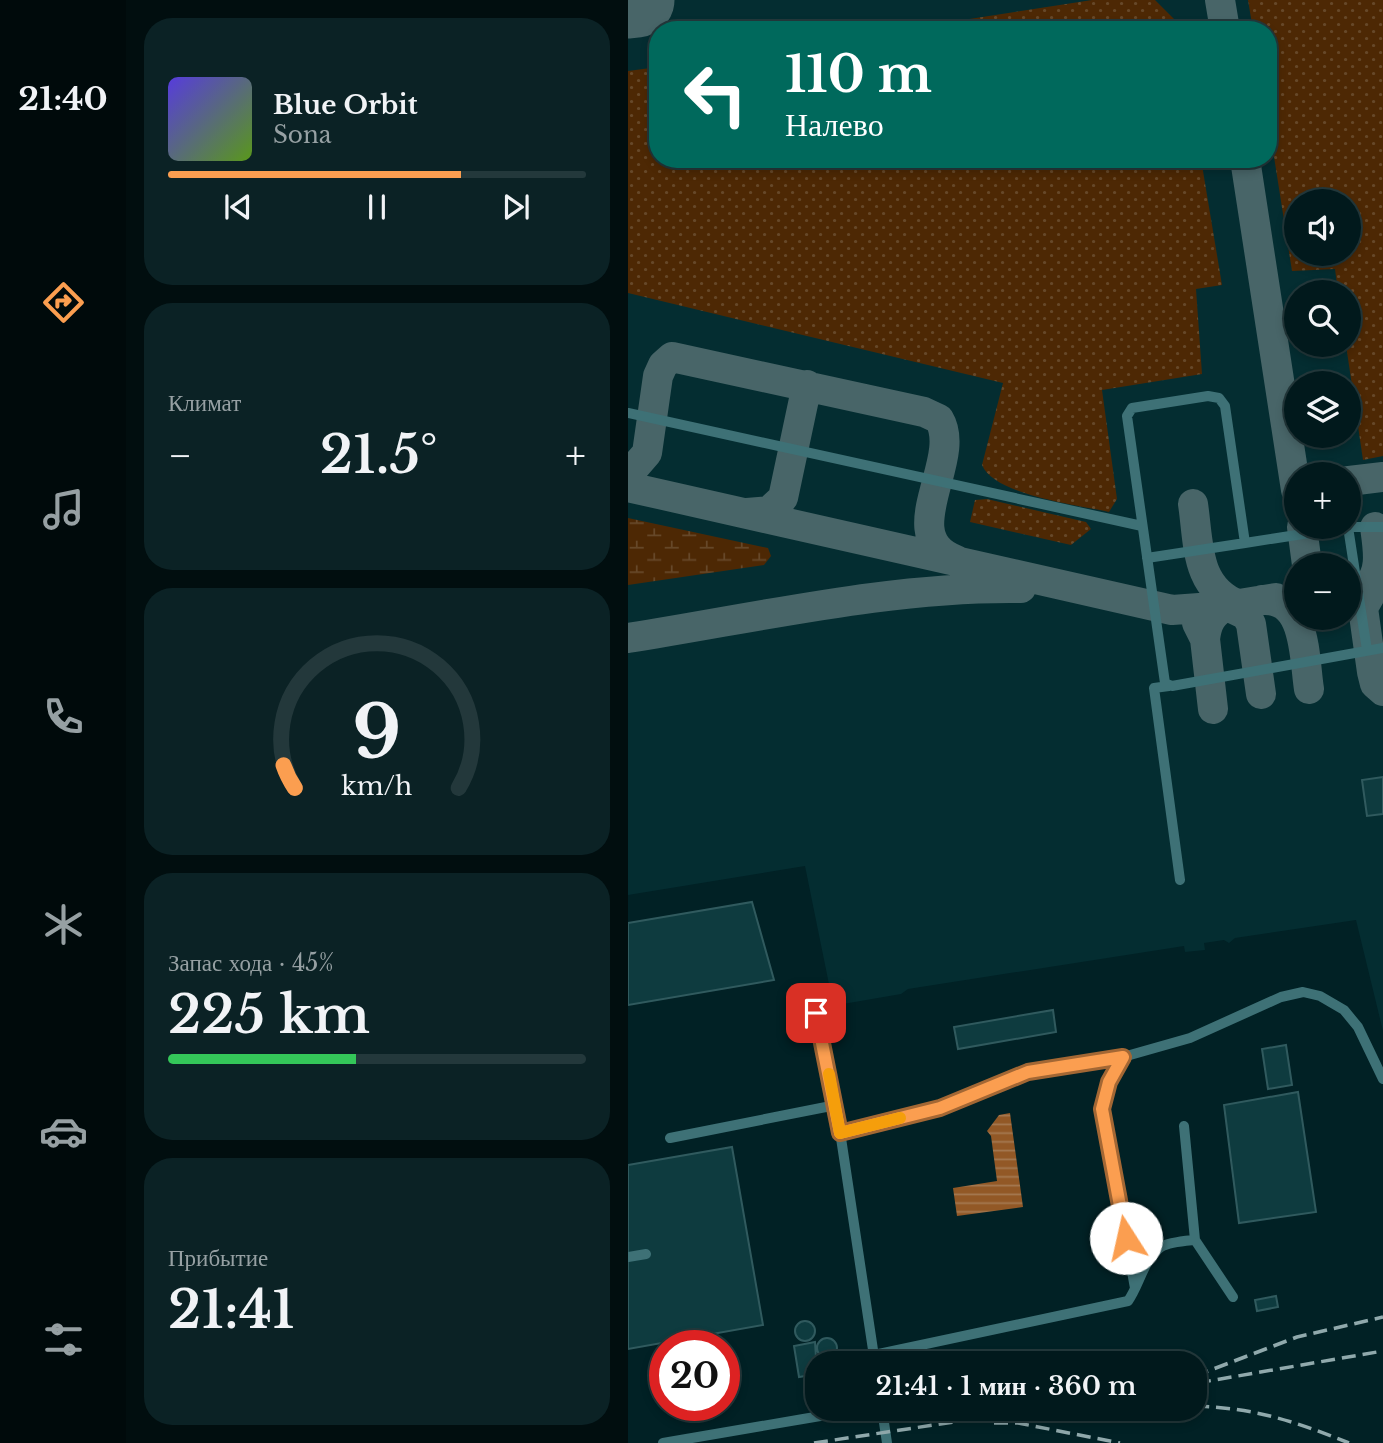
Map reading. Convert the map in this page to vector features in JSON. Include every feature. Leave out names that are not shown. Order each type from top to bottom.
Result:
[{"type":"lane","points":[[1169,686],[1164,678],[1156,604],[1127,416],[1132,408],[1208,396],[1219,398],[1225,406],[1245,543]]},
{"type":"lane","points":[[628,413],[1142,526]]},
{"type":"lane","points":[[1361,527],[1383,527]]},
{"type":"lane","points":[[1147,558],[1284,537]]},
{"type":"lane","points":[[1350,539],[1367,650]]},
{"type":"lane","points":[[1180,880],[1154,688],[1383,648]]},
{"type":"lane","points":[[812,991],[836,1105],[873,1351]]},
{"type":"lane","points":[[840,1133],[940,1108],[1028,1072],[1123,1057],[1190,1038],[1281,997],[1303,992],[1320,996],[1344,1010],[1358,1027],[1383,1079]]},
{"type":"lane","points":[[1123,1057],[1109,1082],[1102,1109],[1136,1290]]},
{"type":"lane","points":[[670,1138],[836,1105]]},
{"type":"lane","points":[[1184,1126],[1195,1240],[1233,1297]]},
{"type":"lane","points":[[909,1351],[1128,1301],[1136,1290],[1145,1265],[1162,1246],[1195,1240]]},
{"type":"lane","points":[[628,1257],[646,1254]]},
{"type":"lane","points":[[662,1443],[805,1419]]},
{"type":"lane","points":[[884,1421],[887,1443]]},
{"type":"shaded area","points":[[628,0],[1383,0],[1383,1031],[1356,920],[1235,938],[1229,943],[1224,940],[1204,943],[1205,950],[1185,952],[1184,946],[908,989],[901,994],[843,1004],[832,999],[805,866],[628,895]]},
{"type":"shaded area","points":[[1010,1113],[1023,1207],[957,1216],[953,1188],[997,1181],[991,1136],[987,1131],[999,1115]]},
{"type":"green space","points":[[1092,0],[1155,0],[1176,21],[956,21]]},
{"type":"green space","points":[[1248,0],[1383,0],[1383,456],[1363,460],[1361,371],[1350,371],[1348,357],[1361,357],[1361,280],[1336,280],[1335,269],[1292,271],[1291,266],[1361,266],[1361,189],[1284,189],[1284,220],[1276,168],[1277,21],[1252,21]]},
{"type":"green space","points":[[649,68],[649,168],[1202,168],[1222,285],[1196,289],[1202,374],[1102,390],[1117,499],[1109,512],[1038,497],[1003,484],[990,475],[982,465],[1003,383],[628,293],[628,71]]},
{"type":"green space","points":[[987,499],[1086,522],[1091,529],[1071,545],[970,522],[975,500]]},
{"type":"green space","points":[[628,518],[768,548],[771,556],[764,565],[628,585]]},
{"type":"building","points":[[1383,777],[1383,814],[1367,816],[1362,780]]},
{"type":"building","points":[[752,902],[774,980],[628,1005],[628,923]]},
{"type":"building","points":[[1053,1010],[1056,1032],[958,1049],[954,1027]]},
{"type":"building","points":[[1286,1045],[1292,1085],[1268,1089],[1262,1049]]},
{"type":"building","points":[[1298,1092],[1316,1212],[1239,1223],[1224,1105]]},
{"type":"building","points":[[732,1147],[763,1325],[735,1330],[649,1330],[649,1345],[628,1349],[628,1165]]},
{"type":"building","points":[[1276,1296],[1278,1307],[1257,1311],[1255,1300]]},
{"type":"building","points":[[805,1321],[812,1324],[815,1331],[812,1338],[805,1341],[798,1338],[795,1331],[798,1324]]},
{"type":"building","points":[[823,1339],[831,1339],[836,1344],[836,1351],[818,1351],[818,1344]]},
{"type":"building","points":[[815,1342],[816,1351],[805,1351],[805,1376],[799,1377],[794,1346]]},
{"type":"taxiway","points":[[1220,0],[1224,21]]},
{"type":"taxiway","points":[[1246,168],[1292,462]]},
{"type":"taxiway","points":[[628,475],[647,453],[658,376],[663,365],[672,357],[924,412],[939,419],[944,436],[943,455],[930,516],[930,534],[938,549],[956,560]]},
{"type":"taxiway","points":[[747,513],[769,511],[783,498],[807,385]]},
{"type":"taxiway","points":[[1361,480],[1383,477]]},
{"type":"taxiway","points":[[628,487],[1172,610],[1227,606],[1276,598]]},
{"type":"taxiway","points":[[1193,504],[1199,549],[1207,576],[1214,588],[1239,605]]},
{"type":"taxiway","points":[[1365,588],[1375,576],[1377,568],[1375,527]]},
{"type":"taxiway","points":[[1304,539],[1305,553]]},
{"type":"taxiway","points":[[1383,585],[1372,592],[1363,608],[1372,672],[1375,684],[1383,691]]},
{"type":"taxiway","points":[[628,638],[873,598],[923,592],[1021,588]]},
{"type":"taxiway","points":[[1262,600],[1277,602],[1288,608],[1295,619],[1304,646],[1309,689]]},
{"type":"taxiway","points":[[1205,639],[1211,619],[1227,606],[1246,615],[1251,624],[1261,694]]},
{"type":"taxiway","points":[[1197,623],[1205,639],[1213,709]]},
{"type":"runway","points":[[628,1],[637,0]]},
{"type":"railway","points":[[1207,1371],[1297,1337],[1383,1317]]},
{"type":"railway","points":[[1207,1381],[1383,1351]]},
{"type":"railway","points":[[1207,1407],[1274,1417],[1349,1443]]},
{"type":"railway","points":[[814,1443],[960,1421]]},
{"type":"railway","points":[[994,1423],[1018,1423],[1120,1443]]},
{"type":"slow traffic","points":[[829,1074],[840,1133],[900,1118]]},
{"type":"route","points":[[816,1013],[840,1133],[940,1108],[1028,1072],[1123,1057],[1109,1082],[1102,1109],[1126,1238]]}]
